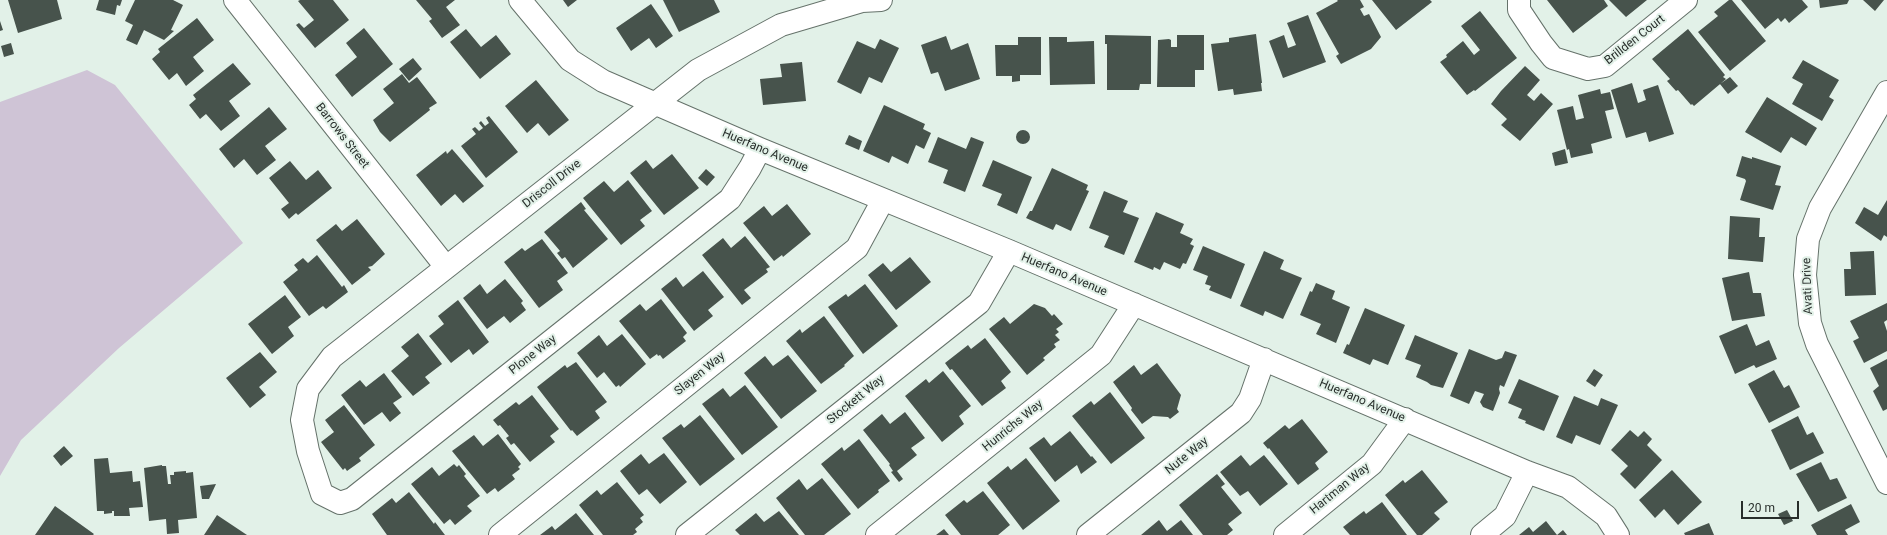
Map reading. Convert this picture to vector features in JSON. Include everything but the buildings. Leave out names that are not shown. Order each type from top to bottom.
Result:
[{"type":"street","name":"Huerfano Avenue","points":[[520,0],[570,60],[603,81],[760,149],[1134,304],[1527,472],[1568,487],[1606,516],[1618,535]]},
{"type":"street","name":"Driscoll Drive","points":[[308,451],[302,420],[308,389],[332,357],[698,70],[780,25],[862,1],[881,0]]},
{"type":"street","name":"Brillden Court","points":[[1519,0],[1519,10],[1540,43],[1553,58],[1588,69],[1605,66],[1686,0]]},
{"type":"street","name":"Barrows Street","points":[[240,2],[446,268]]},
{"type":"street","name":"Avati Drive","points":[[1887,92],[1820,208],[1808,239],[1805,275],[1810,323],[1816,344],[1887,483]]},
{"type":"street","name":"Plone Way","points":[[308,451],[322,494],[340,503],[352,499],[730,199],[750,168],[760,149]]},
{"type":"street","name":"Slayen Way","points":[[500,535],[857,248],[883,200]]},
{"type":"street","name":"Stockett Way","points":[[687,535],[979,303],[1009,252]]},
{"type":"street","name":"Hunrichs Way","points":[[877,535],[1100,355],[1134,304]]},
{"type":"street","name":"Nute Way","points":[[1088,535],[1241,413],[1250,399],[1264,360]]},
{"type":"street","name":"Hartman Way","points":[[1284,535],[1372,464],[1404,419]]},
{"type":"street","points":[[1482,535],[1505,516],[1527,472]]},
{"type":"shaded area","points":[[87,70],[115,85],[243,243],[119,348],[21,440],[0,476],[0,102]]}]
